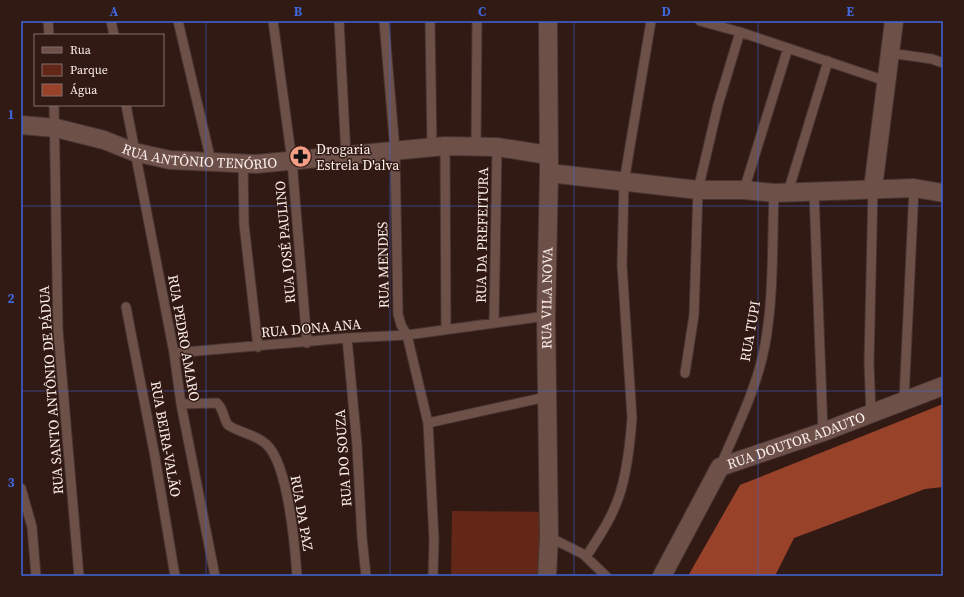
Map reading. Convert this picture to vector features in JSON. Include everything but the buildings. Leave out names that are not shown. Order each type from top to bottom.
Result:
[{"type":"street","name":"RUA VILA NOVA","points":[[547,576],[549,538],[546,397],[549,173],[548,21]]},
{"type":"street","points":[[873,188],[894,21]]},
{"type":"street","name":"RUA ANTÔNIO TENÓRIO","points":[[21,125],[56,128],[104,140],[134,152],[170,160],[243,163],[292,161],[439,147],[498,148],[548,155]]},
{"type":"street","points":[[549,173],[698,190],[814,192],[873,188],[914,188],[943,193]]},
{"type":"street","name":"RUA DOUTOR ADAUTO","points":[[662,576],[720,467],[823,432],[943,386]]},
{"type":"lane","points":[[48,21],[49,34]]},
{"type":"lane","points":[[111,21],[114,34]]},
{"type":"lane","points":[[178,21],[211,161]]},
{"type":"lane","name":"RUA JOSÉ PAULINO","points":[[273,21],[292,161],[307,342]]},
{"type":"lane","points":[[339,21],[346,155]]},
{"type":"lane","name":"RUA MENDES","points":[[384,21],[395,150],[397,299],[401,325],[407,335],[428,423],[434,540],[433,576]]},
{"type":"lane","points":[[430,21],[439,147],[446,329]]},
{"type":"lane","name":"RUA DA PREFEITURA","points":[[476,147],[477,21]]},
{"type":"lane","points":[[586,557],[615,508],[625,470],[630,442],[632,418],[622,264],[624,182],[651,21]]},
{"type":"lane","points":[[700,21],[740,32],[886,81]]},
{"type":"lane","points":[[685,373],[694,315],[698,190],[718,105],[740,32]]},
{"type":"lane","points":[[744,190],[788,48]]},
{"type":"lane","points":[[890,53],[932,59],[943,63]]},
{"type":"lane","name":"RUA TUPI","points":[[720,467],[752,391],[765,345],[781,192],[828,61]]},
{"type":"lane","name":"RUA SANTO ANTÔNIO DE PÁDUA","points":[[54,106],[56,128],[58,330],[79,576]]},
{"type":"lane","name":"RUA PEDRO AMARO","points":[[126,106],[174,353],[181,404],[215,576]]},
{"type":"lane","name":"RUA DA PREFEITURA","points":[[494,323],[498,148]]},
{"type":"lane","points":[[243,163],[244,224],[258,347]]},
{"type":"lane","points":[[871,414],[869,363],[873,188]]},
{"type":"lane","points":[[904,400],[914,188]]},
{"type":"lane","points":[[814,192],[823,432]]},
{"type":"lane","name":"RUA BEIRA-VALÃO","points":[[126,307],[155,457],[175,576]]},
{"type":"lane","name":"RUA DONA ANA","points":[[174,353],[258,347],[347,338],[407,335],[546,316]]},
{"type":"lane","name":"RUA DO SOUZA","points":[[347,338],[357,445],[362,538],[366,576]]},
{"type":"lane","points":[[428,423],[546,397]]},
{"type":"lane","name":"RUA DA PAZ","points":[[181,404],[217,403],[223,410],[225,421],[228,425],[257,438],[266,444],[272,452],[286,492],[296,576]]},
{"type":"lane","points":[[21,488],[32,528],[36,576]]},
{"type":"lane","points":[[549,538],[586,557],[606,576]]},
{"type":"green space","points":[[452,511],[547,512],[546,576],[451,576]]},
{"type":"water","points":[[943,404],[943,487],[925,489],[794,538],[775,576],[688,576],[740,485]]},
{"type":"place","name":"Drogaria Estrela D'alva","points":[[301,157]]}]
